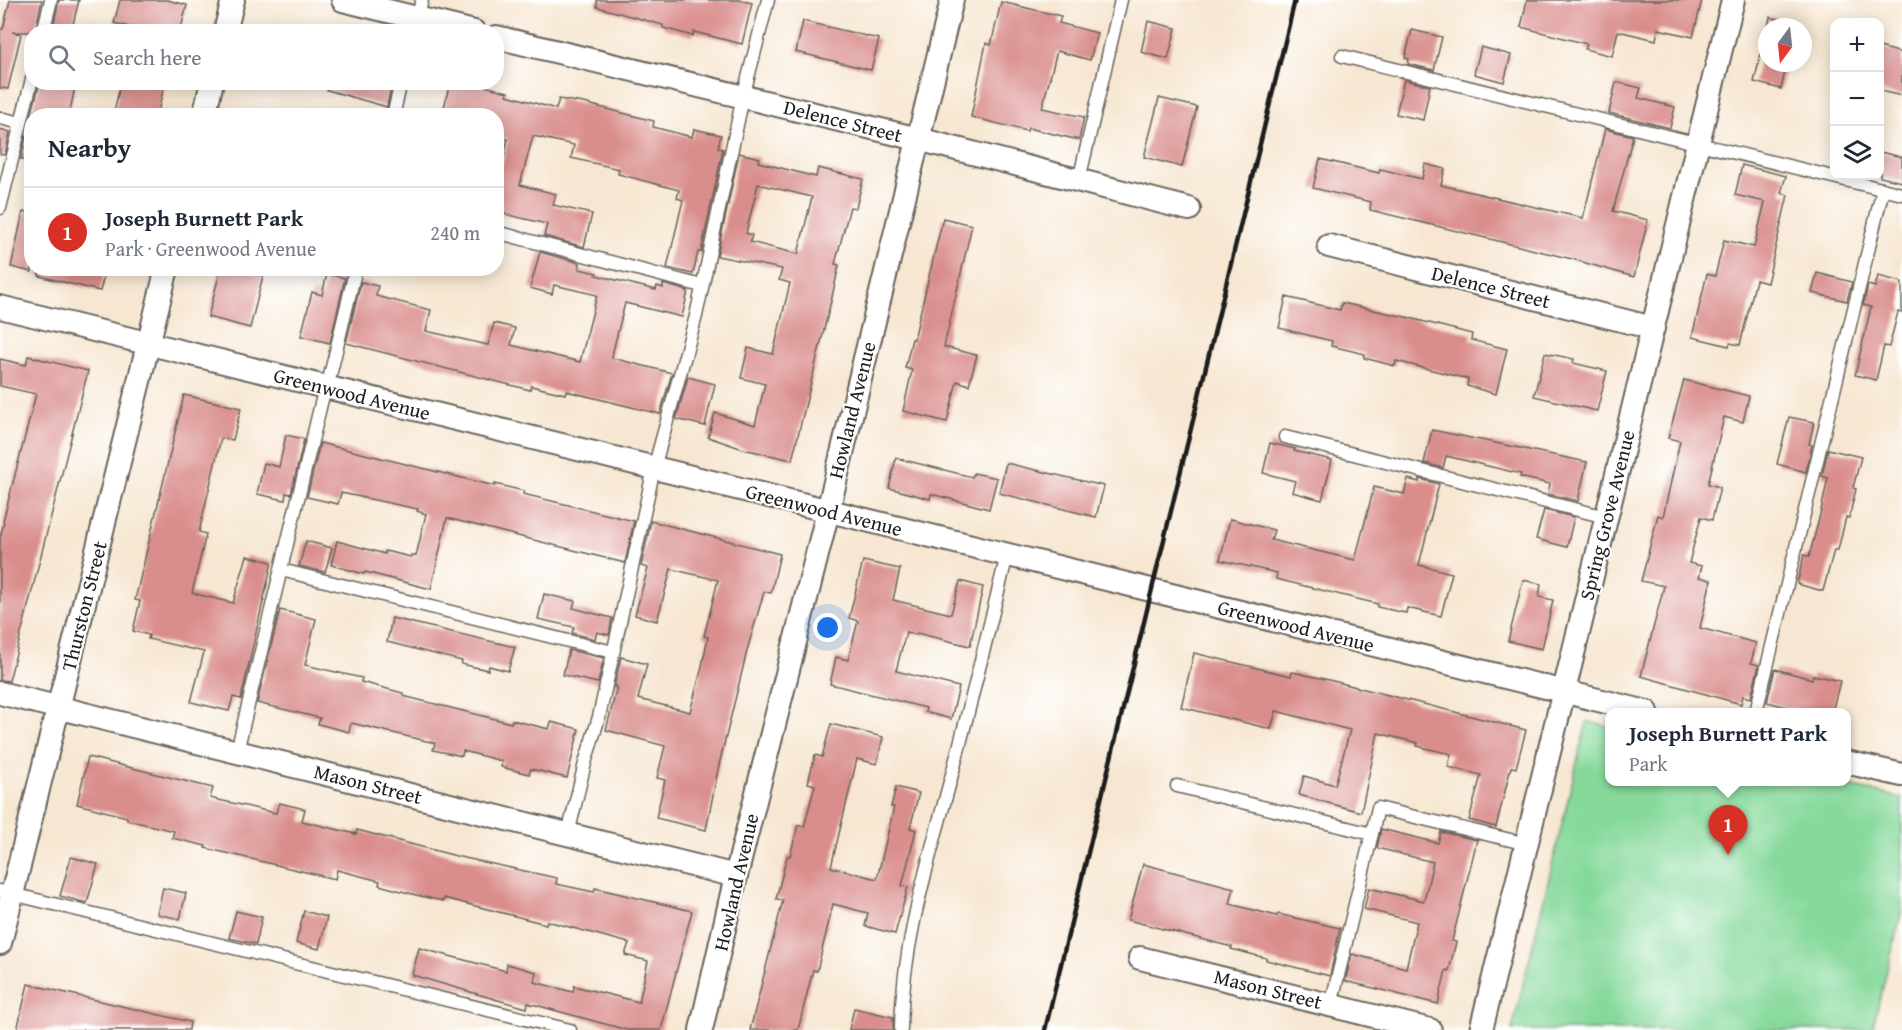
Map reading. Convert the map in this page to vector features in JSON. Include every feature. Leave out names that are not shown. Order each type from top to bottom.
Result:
[{"type":"street","points":[[227,24],[233,0]]},
{"type":"street","points":[[343,0],[446,24]]},
{"type":"street","name":"Howland Avenue","points":[[701,1030],[736,876],[828,511],[951,0]]},
{"type":"street","name":"Spring Grove Avenue","points":[[1481,1030],[1733,0]]},
{"type":"street","name":"Delence Street","points":[[504,39],[918,139],[1189,209]]},
{"type":"street","points":[[206,108],[210,90]]},
{"type":"street","name":"Delence Street","points":[[1329,246],[1653,328]]},
{"type":"street","name":"Thurston Street","points":[[0,943],[6,893],[59,707],[165,276]]},
{"type":"street","name":"Greenwood Avenue","points":[[0,307],[1630,708]]},
{"type":"street","name":"Mason Street","points":[[0,693],[736,876]]},
{"type":"street","points":[[1851,763],[1902,775]]},
{"type":"street","name":"Mason Street","points":[[1140,958],[1430,1030]]},
{"type":"lane","points":[[45,24],[51,0]]},
{"type":"lane","points":[[568,834],[599,717],[654,468],[696,316],[743,97],[768,0]]},
{"type":"lane","points":[[1079,180],[1121,0]]},
{"type":"lane","points":[[1342,56],[1902,194]]},
{"type":"lane","points":[[25,108],[29,90]]},
{"type":"lane","points":[[395,108],[399,90]]},
{"type":"lane","points":[[0,208],[24,111]]},
{"type":"lane","points":[[0,118],[21,123]]},
{"type":"lane","points":[[1757,708],[1883,189]]},
{"type":"lane","points":[[504,234],[702,286]]},
{"type":"lane","points":[[237,751],[354,276]]},
{"type":"lane","points":[[1285,437],[1606,517]]},
{"type":"lane","points":[[901,1030],[901,992],[912,928],[1007,555]]},
{"type":"lane","points":[[281,570],[613,652]]},
{"type":"lane","points":[[1176,786],[1372,834]]},
{"type":"lane","points":[[1331,1005],[1378,808],[1527,844]]},
{"type":"lane","points":[[6,893],[570,1030]]},
{"type":"green space","points":[[1587,721],[1605,726],[1605,786],[1850,786],[1902,798],[1902,911],[1872,1030],[1512,1030]]},
{"type":"building","points":[[10,0],[42,0],[37,24],[24,24],[24,32],[12,32],[21,34],[8,89],[0,88],[0,29],[3,29]]},
{"type":"building","points":[[59,0],[79,0],[73,24],[54,24]]},
{"type":"building","points":[[120,0],[167,0],[187,5],[182,24],[114,23]]},
{"type":"building","points":[[597,0],[740,0],[752,3],[742,44],[694,32],[693,36],[663,28],[663,25],[597,7]]},
{"type":"building","points":[[1527,0],[1702,0],[1693,37],[1658,29],[1656,40],[1618,31],[1612,56],[1585,49],[1587,44],[1521,27]]},
{"type":"building","points":[[1001,2],[1061,16],[1059,23],[1097,33],[1090,60],[1057,51],[1042,108],[1084,117],[1079,140],[1028,128],[1027,131],[971,117],[986,43],[991,45]]},
{"type":"building","points":[[803,21],[879,39],[871,70],[796,52]]},
{"type":"building","points":[[1148,21],[1176,28],[1168,59],[1141,52]]},
{"type":"building","points":[[1412,30],[1442,37],[1434,70],[1408,64],[1409,59],[1405,58]]},
{"type":"building","points":[[1481,47],[1511,55],[1504,82],[1474,74]]},
{"type":"building","points":[[1884,48],[1902,53],[1902,96],[1884,92]]},
{"type":"building","points":[[1758,66],[1758,72],[1785,72],[1781,89],[1754,82]]},
{"type":"building","points":[[1404,80],[1430,86],[1423,120],[1396,114]]},
{"type":"building","points":[[1616,82],[1641,88],[1638,98],[1675,107],[1670,128],[1609,113]]},
{"type":"building","points":[[38,90],[74,90],[71,108],[33,108]]},
{"type":"building","points":[[119,90],[163,90],[159,108],[115,108]]},
{"type":"building","points":[[327,90],[390,90],[387,107]]},
{"type":"building","points":[[448,90],[500,90],[508,92],[507,95],[556,109],[559,99],[584,103],[654,121],[653,127],[692,137],[694,129],[721,135],[718,148],[723,149],[701,252],[698,252],[693,274],[667,268],[683,200],[677,198],[679,190],[618,174],[619,169],[571,158],[574,145],[533,136],[520,185],[556,194],[553,205],[592,214],[584,247],[544,236],[547,224],[504,214],[504,156],[508,139],[504,138],[504,108],[444,108]]},
{"type":"building","points":[[1159,98],[1197,107],[1182,167],[1144,157]]},
{"type":"building","points":[[0,129],[10,132],[5,155],[0,154]]},
{"type":"building","points":[[1605,129],[1633,136],[1613,211],[1648,220],[1634,277],[1572,259],[1370,210],[1371,202],[1313,188],[1320,159],[1379,173],[1380,169],[1422,179],[1425,164],[1445,169],[1441,185],[1583,218]]},
{"type":"building","points":[[739,153],[760,158],[758,162],[816,177],[818,168],[863,179],[856,208],[850,207],[835,264],[839,265],[832,297],[792,460],[743,449],[708,437],[715,413],[755,425],[765,384],[741,378],[748,348],[773,354],[790,283],[779,280],[782,269],[717,256]],"holes":[[[758,184],[812,197],[798,254],[750,242],[752,235],[746,233]]]},
{"type":"building","points":[[1884,153],[1902,157],[1902,182],[1884,178]]},
{"type":"building","points":[[1742,165],[1786,176],[1781,193],[1788,195],[1767,283],[1756,280],[1740,345],[1730,343],[1729,346],[1692,337],[1707,274],[1715,276],[1724,240],[1754,247],[1765,202],[1735,195]]},
{"type":"building","points":[[23,212],[24,212],[24,270],[11,267]]},
{"type":"building","points":[[943,218],[972,225],[944,347],[977,355],[969,385],[957,381],[947,422],[903,411],[912,370],[905,368]]},
{"type":"building","points":[[540,252],[580,263],[579,269],[597,273],[596,275],[656,290],[657,286],[663,288],[663,284],[688,291],[682,317],[625,303],[613,351],[612,358],[672,373],[660,414],[566,391],[565,394],[531,386],[530,390],[346,343],[361,282],[378,286],[376,296],[431,310],[426,331],[488,345],[494,323],[515,328],[511,345],[580,362],[597,295],[554,285],[552,294],[530,288]]},
{"type":"building","points":[[1817,273],[1852,282],[1847,301],[1812,293]]},
{"type":"building","points":[[39,276],[104,276],[100,291]]},
{"type":"building","points":[[219,276],[263,276],[250,328],[208,317]]},
{"type":"building","points":[[327,276],[345,278],[330,343],[301,336],[312,292],[322,295]]},
{"type":"building","points":[[1878,276],[1902,282],[1902,313],[1898,312],[1889,347],[1884,346],[1876,380],[1855,375],[1871,307],[1863,305],[1868,285],[1875,287]]},
{"type":"building","points":[[1286,297],[1340,310],[1342,303],[1410,318],[1472,334],[1471,340],[1507,349],[1496,394],[1467,386],[1468,379],[1396,361],[1395,366],[1364,358],[1365,354],[1331,346],[1332,341],[1279,328]]},
{"type":"building","points":[[1545,353],[1574,359],[1573,363],[1607,371],[1597,411],[1534,396]]},
{"type":"building","points":[[28,356],[88,371],[9,681],[0,680],[0,538],[36,394],[0,386],[0,359],[26,365]]},
{"type":"building","points":[[688,377],[715,384],[705,426],[676,419]]},
{"type":"building","points":[[1684,380],[1749,396],[1743,422],[1724,417],[1708,484],[1720,487],[1712,520],[1701,517],[1689,563],[1702,566],[1699,577],[1711,580],[1700,628],[1756,643],[1751,663],[1759,665],[1751,698],[1743,696],[1741,704],[1641,676],[1664,586],[1641,581],[1658,515],[1663,517],[1680,441],[1668,438]]},
{"type":"building","points":[[184,395],[241,408],[233,440],[221,438],[199,532],[206,534],[192,593],[233,603],[247,556],[272,562],[241,699],[233,697],[229,711],[191,702],[204,652],[148,639],[149,635],[133,631],[140,601],[135,600]]},
{"type":"building","points":[[1789,417],[1814,422],[1806,472],[1777,464]]},
{"type":"building","points":[[1432,430],[1587,462],[1578,501],[1548,494],[1550,484],[1520,477],[1521,474],[1446,456],[1443,468],[1424,463]]},
{"type":"building","points":[[286,435],[304,439],[291,494],[286,493],[285,500],[257,494],[264,463],[279,467]]},
{"type":"building","points":[[320,443],[524,491],[523,494],[634,521],[625,563],[447,518],[431,589],[331,565],[337,541],[385,554],[385,551],[416,556],[426,514],[417,511],[418,509],[341,493],[338,504],[307,497]]},
{"type":"building","points":[[1270,443],[1332,460],[1322,500],[1292,492],[1295,481],[1263,473]]},
{"type":"building","points":[[1828,449],[1861,457],[1853,488],[1856,489],[1849,518],[1846,517],[1838,550],[1834,550],[1823,591],[1797,584],[1804,555],[1809,557],[1821,511],[1828,478],[1822,476]]},
{"type":"building","points":[[896,458],[972,477],[974,473],[997,478],[989,509],[931,494],[930,499],[889,488]]},
{"type":"building","points":[[1006,463],[1104,486],[1096,517],[999,493]]},
{"type":"building","points":[[1408,479],[1419,482],[1420,479],[1439,484],[1419,565],[1452,573],[1441,616],[1407,608],[1406,613],[1377,607],[1378,604],[1276,579],[1277,573],[1220,560],[1230,519],[1274,530],[1271,540],[1355,560],[1374,487],[1404,494]]},
{"type":"building","points":[[1544,510],[1574,517],[1567,547],[1536,539]]},
{"type":"building","points":[[651,521],[780,554],[771,593],[764,592],[748,647],[719,765],[706,830],[656,818],[665,780],[657,778],[665,746],[606,730],[617,687],[614,687],[621,657],[647,664],[638,699],[690,712],[701,671],[708,637],[704,636],[718,580],[671,569],[657,621],[635,615],[648,568],[641,566]]},
{"type":"building","points":[[306,541],[332,548],[325,572],[299,566]]},
{"type":"building","points":[[863,561],[900,569],[893,600],[951,614],[960,581],[983,587],[970,646],[906,632],[896,671],[959,687],[951,719],[925,712],[926,708],[830,684],[836,657],[848,660],[858,621],[849,618]]},
{"type":"building","points":[[1523,580],[1541,584],[1539,597],[1553,600],[1542,649],[1508,641]]},
{"type":"building","points":[[544,594],[575,601],[573,608],[612,618],[609,635],[597,632],[595,639],[572,633],[574,627],[538,619]]},
{"type":"building","points":[[280,610],[316,619],[305,665],[362,678],[361,682],[403,693],[403,696],[511,723],[512,720],[549,729],[551,722],[579,729],[567,778],[531,769],[529,774],[501,767],[502,761],[463,751],[462,756],[433,750],[435,743],[351,723],[349,732],[318,724],[320,718],[257,703]]},
{"type":"building","points":[[392,618],[515,647],[508,671],[489,666],[488,670],[461,664],[462,661],[387,642]]},
{"type":"building","points":[[569,650],[604,658],[598,683],[563,675]]},
{"type":"building","points":[[1194,653],[1291,676],[1292,672],[1325,679],[1526,730],[1516,768],[1511,767],[1496,827],[1469,820],[1481,775],[1448,767],[1451,754],[1378,733],[1361,812],[1299,795],[1304,776],[1335,785],[1350,730],[1276,711],[1271,729],[1181,707]]},
{"type":"building","points":[[1775,669],[1812,679],[1813,675],[1840,681],[1833,708],[1791,708],[1767,702]]},
{"type":"building","points":[[831,724],[883,737],[877,764],[857,759],[831,867],[877,879],[894,807],[891,807],[896,787],[919,793],[910,828],[916,830],[902,886],[908,887],[895,934],[865,926],[868,913],[833,904],[817,971],[813,970],[798,1030],[750,1030],[783,900],[776,899],[787,856],[790,856],[798,825],[804,827],[815,785],[808,783],[815,755],[822,757]]},
{"type":"building","points":[[88,757],[213,788],[210,798],[276,813],[279,803],[305,809],[302,821],[356,834],[357,830],[460,857],[557,878],[556,884],[594,892],[595,888],[692,911],[661,1030],[627,1030],[528,1003],[527,1008],[412,975],[419,948],[506,971],[507,964],[536,972],[534,982],[573,992],[574,986],[639,1002],[648,961],[625,955],[629,943],[547,921],[546,924],[444,898],[443,901],[416,895],[379,885],[380,881],[337,870],[335,879],[172,838],[174,831],[127,820],[127,817],[77,804]]},
{"type":"building","points":[[1381,829],[1438,843],[1441,832],[1477,840],[1452,941],[1456,942],[1438,1004],[1345,981],[1352,954],[1406,968],[1417,922],[1364,909],[1369,888],[1424,901],[1433,862],[1377,848]]},
{"type":"building","points":[[71,857],[98,864],[87,903],[60,896]]},
{"type":"building","points":[[1143,864],[1234,888],[1230,904],[1340,928],[1330,976],[1128,920]]},
{"type":"building","points":[[163,888],[186,893],[180,919],[157,914]]},
{"type":"building","points":[[236,911],[262,917],[256,944],[229,938]]},
{"type":"building","points":[[304,911],[327,917],[319,949],[296,943]]},
{"type":"building","points":[[28,984],[190,1022],[189,1030],[17,1030]]},
{"type":"building","points":[[854,1008],[893,1017],[893,1030],[849,1030]]},
{"type":"railway","points":[[1045,1030],[1295,0]]},
{"type":"place","name":"Joseph Burnett Park","points":[[1728,855]]}]
